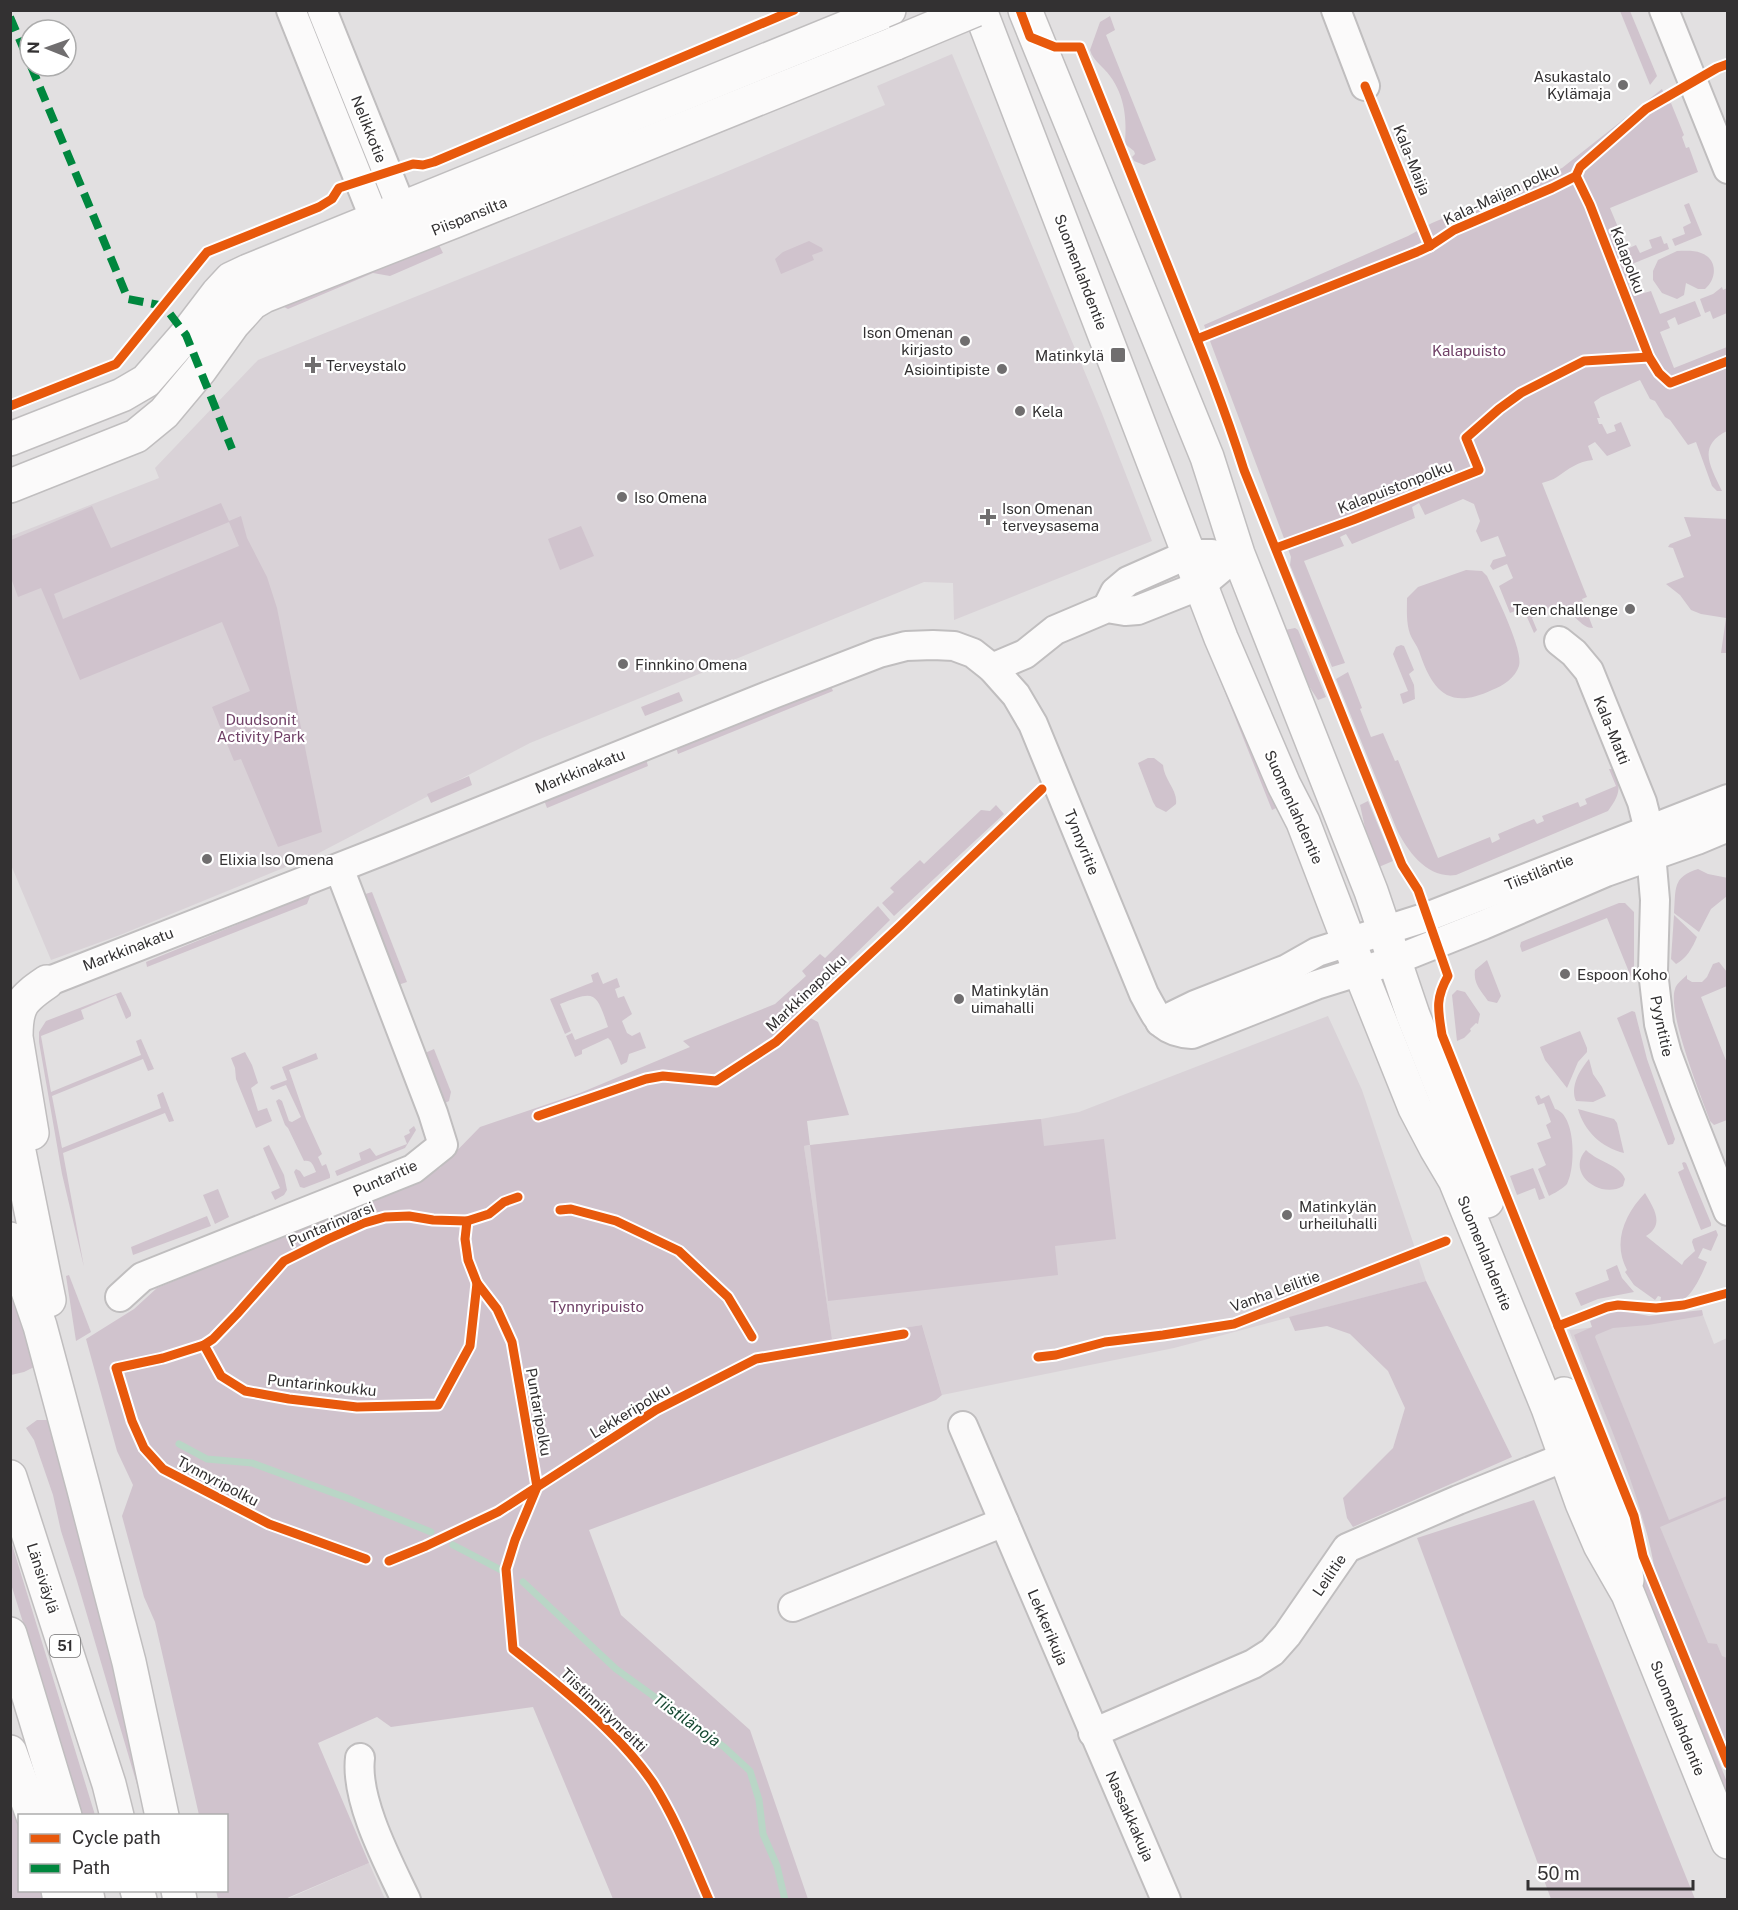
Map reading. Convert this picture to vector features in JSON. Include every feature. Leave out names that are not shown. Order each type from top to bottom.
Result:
[{"type":"main road","name":"Piispansilta","points":[[10,486],[136,436],[164,413],[200,370],[233,324],[252,303],[264,296],[975,10]]},
{"type":"main road","name":"Suomenlahdentie","points":[[980,10],[1200,585],[1284,785],[1304,822],[1354,957],[1415,1108],[1455,1180],[1548,1408],[1575,1452]]},
{"type":"main road","name":"Suomenlahdentie","points":[[1025,10],[1207,457],[1238,554],[1371,891],[1388,946],[1575,1452],[1600,1545],[1628,1594],[1728,1842]]},
{"type":"main road","points":[[10,440],[122,395],[146,381],[231,279],[886,11]]},
{"type":"main road","points":[[23,1235],[34,1146],[16,1037],[16,1024],[22,1002],[28,994],[47,982]]},
{"type":"main road","points":[[10,1107],[23,1235],[54,1328],[52,1371],[129,1662],[162,1814]]},
{"type":"main road","name":"Länsiväylä","points":[[10,1478],[117,1814]]},
{"type":"main road","points":[[10,1634],[65,1814]]},
{"type":"main road","points":[[10,1752],[33,1814]]},
{"type":"street","name":"Nelikkotie","points":[[291,10],[400,243]]},
{"type":"street","name":"Nelikkotie","points":[[322,10],[388,215]]},
{"type":"street","points":[[1336,10],[1365,86]]},
{"type":"street","points":[[1664,10],[1728,169]]},
{"type":"street","points":[[1107,608],[1115,592],[1128,581],[1189,554],[1238,554]]},
{"type":"street","points":[[992,668],[1024,654],[1055,630],[1107,608],[1138,610],[1200,585],[1238,554]]},
{"type":"street","name":"Kala-Matti","points":[[1559,641],[1574,653],[1589,671],[1642,802],[1650,843]]},
{"type":"street","name":"Markkinakatu","points":[[47,982],[879,653],[906,646],[954,646],[973,653],[992,668]]},
{"type":"street","name":"Tynnyritie","points":[[992,668],[1016,695],[1033,724],[1139,982],[1160,1022],[1175,1033],[1192,1034],[1316,985],[1354,957]]},
{"type":"street","name":"Tiistiläntie","points":[[1354,957],[1388,946],[1483,925],[1606,872],[1650,843],[1728,799]]},
{"type":"street","name":"Tiistiläntie","points":[[1650,843],[1728,827]]},
{"type":"street","name":"Pyyntitie","points":[[1650,843],[1655,900],[1653,971],[1659,1024],[1674,1074],[1728,1211]]},
{"type":"street","name":"Puntaritie","points":[[120,1297],[142,1277],[413,1169],[443,1145],[433,1113],[339,868]]},
{"type":"street","name":"Lekkerikuja","points":[[963,1426],[1093,1733]]},
{"type":"street","name":"Leilitie","points":[[1093,1733],[1253,1664],[1272,1652],[1287,1635],[1347,1548],[1575,1452]]},
{"type":"street","points":[[793,1607],[1004,1522]]},
{"type":"street","name":"Nassakkakuja","points":[[1093,1733],[1166,1899]]},
{"type":"street","points":[[360,1758],[358,1771],[368,1812],[406,1899]]},
{"type":"shaded area","name":"Iso Omena","points":[[952,54],[1101,411],[1152,541],[954,620],[953,583],[924,582],[530,743],[315,855],[120,935],[51,960],[11,865],[11,536],[159,478],[155,468],[258,360],[721,174],[885,105],[877,86]]},
{"type":"shaded area","points":[[1328,1016],[1362,1090],[1426,1281],[1174,1348],[942,1395],[922,1325],[832,1340],[804,1146],[1041,1119],[1079,1112]]},
{"type":"shaded area","points":[[1703,1315],[1714,1344],[1727,1338],[1727,1741],[1569,1330]]},
{"type":"shaded area","points":[[369,1863],[385,1899],[285,1900]]},
{"type":"green space","points":[[1620,11],[1630,11],[1657,76],[1650,85]]},
{"type":"green space","points":[[1110,16],[1115,30],[1106,35],[1156,160],[1144,165],[1134,161],[1132,157],[1135,154],[1134,151],[1125,144],[1125,117],[1119,92],[1090,50],[1100,22]]},
{"type":"green space","name":"Kalapuisto","points":[[1662,89],[1668,104],[1671,103],[1684,135],[1682,137],[1686,148],[1689,147],[1698,172],[1610,208],[1627,249],[1636,245],[1640,253],[1652,248],[1649,240],[1661,236],[1664,244],[1667,243],[1669,249],[1632,264],[1644,293],[1651,291],[1660,314],[1695,301],[1701,316],[1678,325],[1675,317],[1667,321],[1670,328],[1660,332],[1674,368],[1727,347],[1727,431],[1712,443],[1709,450],[1710,465],[1722,491],[1717,491],[1712,486],[1696,442],[1688,445],[1655,401],[1650,399],[1640,380],[1601,397],[1594,402],[1600,418],[1597,418],[1599,424],[1602,424],[1607,434],[1616,431],[1614,425],[1621,422],[1631,446],[1607,456],[1595,442],[1588,446],[1593,460],[1578,464],[1542,483],[1587,597],[1582,599],[1593,628],[1585,626],[1569,613],[1562,611],[1532,618],[1537,630],[1534,633],[1523,608],[1510,613],[1499,586],[1513,578],[1507,564],[1493,570],[1490,566],[1493,560],[1506,556],[1498,536],[1481,542],[1476,531],[1480,521],[1474,504],[1463,499],[1425,515],[1419,503],[1412,507],[1415,518],[1352,544],[1346,534],[1340,537],[1344,546],[1304,561],[1345,663],[1332,667],[1290,565],[1291,557],[1204,325],[1408,236],[1432,223],[1562,168]]},
{"type":"green space","points":[[1689,203],[1702,235],[1675,246],[1672,239],[1685,234],[1683,227],[1691,223],[1684,205]]},
{"type":"green space","points":[[437,241],[443,253],[390,276],[373,273],[288,309],[284,307],[285,305]]},
{"type":"green space","points":[[809,241],[822,248],[823,251],[812,255],[814,260],[781,274],[775,259],[783,252]]},
{"type":"green space","points":[[1677,251],[1692,251],[1707,256],[1714,270],[1712,280],[1705,289],[1698,289],[1686,283],[1684,295],[1677,299],[1662,293],[1653,280],[1653,271],[1658,260]]},
{"type":"green space","points":[[1722,287],[1723,290],[1727,288],[1727,313],[1713,319],[1710,311],[1705,313],[1700,299],[1713,294]]},
{"type":"green space","name":"Duudsonit Activity Park","points":[[221,503],[229,521],[241,516],[247,538],[267,577],[277,608],[322,832],[278,847],[241,759],[234,761],[212,707],[250,691],[222,622],[80,680],[41,588],[18,597],[11,578],[11,540],[92,506],[111,548]],"holes":[[[229,522],[239,546],[63,619],[54,594]]]},
{"type":"green space","points":[[1684,517],[1727,519],[1727,653],[1721,653],[1726,618],[1691,610],[1680,595],[1666,584],[1684,577],[1673,548],[1668,547],[1670,544],[1691,536]]},
{"type":"green space","points":[[581,526],[594,556],[560,570],[548,539]]},
{"type":"green space","points":[[1466,570],[1482,571],[1487,576],[1508,622],[1517,648],[1519,666],[1512,678],[1504,684],[1477,696],[1464,698],[1444,693],[1430,676],[1410,634],[1407,620],[1407,598],[1418,587]]},
{"type":"green space","points":[[1295,628],[1298,630],[1326,697],[1318,700],[1296,666],[1280,631]]},
{"type":"green space","points":[[1404,646],[1414,670],[1409,674],[1414,685],[1415,699],[1403,704],[1400,694],[1408,691],[1393,654],[1396,647]]},
{"type":"green space","points":[[1220,657],[1283,805],[1272,810],[1212,660]]},
{"type":"green space","points":[[1348,672],[1371,737],[1383,733],[1395,761],[1398,760],[1438,858],[1490,837],[1492,843],[1500,839],[1498,834],[1534,819],[1537,824],[1544,821],[1542,816],[1578,802],[1580,807],[1587,804],[1585,799],[1616,786],[1609,769],[1615,769],[1618,781],[1615,800],[1608,811],[1456,875],[1437,873],[1413,855],[1397,830],[1336,679]]},
{"type":"green space","points":[[830,684],[833,691],[678,754],[676,747]]},
{"type":"green space","points":[[679,692],[683,701],[645,716],[641,707]]},
{"type":"green space","points":[[1154,758],[1163,765],[1175,794],[1176,804],[1166,812],[1156,807],[1153,802],[1138,763]]},
{"type":"green space","points":[[646,759],[648,766],[547,808],[544,800]]},
{"type":"green space","points":[[469,776],[472,785],[431,803],[427,794]]},
{"type":"green space","points":[[1368,801],[1393,861],[1374,869],[1360,805]]},
{"type":"green space","points":[[996,805],[1004,814],[894,916],[882,903],[894,892],[890,888],[920,860],[924,864],[981,810],[990,811]]},
{"type":"green space","points":[[1698,869],[1708,874],[1728,878],[1727,896],[1711,909],[1699,932],[1674,913],[1677,885],[1684,876]]},
{"type":"green space","points":[[372,892],[407,982],[398,985],[362,895]]},
{"type":"green space","points":[[311,894],[307,904],[147,967],[146,962]]},
{"type":"green space","points":[[1619,903],[1625,903],[1634,912],[1634,977],[1631,977],[1607,918],[1522,952],[1521,942]]},
{"type":"green space","name":"Tynnyripuisto","points":[[878,906],[890,920],[797,1011],[818,1022],[849,1115],[807,1121],[810,1145],[804,1146],[832,1339],[922,1325],[942,1395],[936,1400],[589,1530],[621,1615],[750,1730],[808,1899],[613,1899],[533,1707],[391,1727],[377,1717],[318,1743],[369,1863],[285,1899],[218,1899],[216,1892],[228,1892],[228,1814],[199,1814],[155,1622],[144,1597],[122,1516],[133,1485],[117,1451],[86,1339],[134,1309],[157,1288],[376,1198],[440,1168],[480,1127],[580,1093],[690,1047],[683,1041],[775,1004],[806,976],[802,971],[820,954],[825,958]]},
{"type":"green space","points":[[1674,915],[1697,937],[1689,952],[1676,964],[1671,959]]},
{"type":"green space","points":[[1487,960],[1501,996],[1497,1003],[1488,1001],[1475,979],[1475,970]]},
{"type":"green space","points":[[1719,962],[1727,972],[1727,986],[1701,997],[1727,1063],[1727,1120],[1714,1125],[1710,1121],[1686,1054],[1674,1000],[1676,987],[1687,975],[1687,979],[1692,982],[1702,982],[1713,964]]},
{"type":"green space","points":[[598,972],[603,984],[617,978],[620,987],[615,989],[618,998],[624,996],[632,1014],[622,1021],[627,1033],[632,1036],[640,1032],[646,1048],[629,1054],[627,1062],[621,1065],[608,1038],[582,1050],[582,1054],[575,1057],[566,1036],[572,1033],[575,1040],[608,1027],[597,1000],[587,996],[560,1004],[571,1031],[565,1034],[550,999],[593,982],[591,975]]},
{"type":"green space","points":[[1457,990],[1465,992],[1480,1014],[1478,1024],[1476,1023],[1470,1029],[1471,1031],[1464,1038],[1457,1041],[1452,995]]},
{"type":"green space","points":[[121,992],[131,1013],[131,1016],[126,1019],[116,995],[81,1010],[84,1019],[41,1036],[51,1092],[141,1055],[136,1041],[141,1039],[154,1069],[148,1071],[143,1059],[52,1096],[62,1148],[161,1108],[157,1095],[163,1092],[174,1121],[169,1122],[165,1113],[63,1153],[84,1267],[62,1174],[39,1032],[46,1021]]},
{"type":"green space","points":[[1632,1011],[1635,1012],[1647,1059],[1675,1139],[1673,1144],[1668,1145],[1617,1018]]},
{"type":"green space","points":[[1580,1031],[1587,1052],[1578,1062],[1567,1088],[1545,1060],[1540,1047]]},
{"type":"green space","points":[[434,1049],[451,1092],[449,1101],[445,1103],[425,1053]]},
{"type":"green space","points":[[245,1052],[258,1083],[251,1088],[258,1111],[267,1108],[272,1121],[256,1128],[236,1079],[231,1058]]},
{"type":"green space","points":[[316,1053],[318,1059],[289,1070],[306,1119],[322,1154],[318,1157],[322,1166],[326,1164],[330,1175],[330,1178],[304,1188],[300,1187],[294,1172],[296,1169],[304,1177],[316,1172],[311,1162],[304,1161],[285,1125],[276,1101],[279,1099],[282,1101],[289,1121],[292,1122],[301,1117],[286,1085],[273,1090],[270,1088],[287,1080],[282,1067]]},
{"type":"green space","points":[[1589,1059],[1593,1074],[1606,1096],[1593,1102],[1576,1101],[1574,1090],[1576,1079]]},
{"type":"green space","points":[[1539,1095],[1541,1099],[1549,1095],[1555,1109],[1562,1113],[1567,1121],[1572,1142],[1572,1166],[1567,1184],[1549,1196],[1538,1169],[1546,1165],[1537,1143],[1551,1138],[1546,1125],[1551,1122],[1544,1103],[1538,1105],[1535,1097]]},
{"type":"green space","points":[[1578,1109],[1614,1119],[1624,1153],[1601,1143],[1589,1131]]},
{"type":"green space","points":[[1041,1119],[1044,1146],[1104,1139],[1116,1239],[1055,1246],[1058,1275],[828,1301],[810,1145]]},
{"type":"green space","points":[[414,1126],[416,1130],[405,1148],[337,1176],[335,1171],[361,1160],[359,1153],[370,1148],[376,1156],[407,1144],[404,1136],[410,1133],[409,1130]]},
{"type":"green space","points":[[269,1145],[284,1175],[287,1190],[284,1195],[275,1200],[271,1192],[280,1188],[263,1148]]},
{"type":"green space","points":[[1586,1150],[1618,1170],[1625,1179],[1623,1186],[1605,1190],[1588,1182],[1580,1167]]},
{"type":"green space","points":[[1684,1162],[1711,1223],[1711,1226],[1701,1230],[1678,1172],[1684,1169],[1682,1163]]},
{"type":"green space","points":[[1533,1168],[1545,1198],[1539,1200],[1535,1188],[1517,1195],[1510,1176]]},
{"type":"green space","points":[[218,1189],[229,1217],[215,1224],[203,1195]]},
{"type":"green space","points":[[1645,1193],[1656,1216],[1655,1226],[1646,1236],[1682,1265],[1695,1251],[1693,1239],[1716,1230],[1718,1235],[1711,1251],[1703,1248],[1698,1258],[1707,1262],[1703,1271],[1691,1293],[1679,1302],[1660,1303],[1661,1297],[1658,1296],[1655,1300],[1634,1285],[1625,1272],[1627,1270],[1621,1249],[1623,1229],[1632,1210]]},
{"type":"green space","points":[[207,1216],[211,1226],[133,1255],[131,1247]]},
{"type":"green space","points":[[1617,1265],[1622,1278],[1634,1292],[1598,1299],[1581,1306],[1575,1293],[1609,1280],[1606,1270]]},
{"type":"green space","points":[[10,1275],[38,1365],[11,1375]]},
{"type":"green space","points":[[69,1275],[91,1332],[76,1341],[66,1276]]},
{"type":"green space","points":[[1426,1281],[1512,1457],[1353,1527],[1347,1518],[1343,1498],[1393,1448],[1405,1408],[1388,1371],[1350,1334],[1327,1326],[1295,1331],[1289,1317]]},
{"type":"green space","points":[[1702,1310],[1703,1315],[1701,1316],[1613,1328],[1595,1337],[1669,1520],[1727,1496],[1727,1499],[1660,1527],[1708,1643],[1717,1644],[1722,1656],[1727,1658],[1727,1751],[1655,1571],[1641,1510],[1574,1335],[1592,1327],[1590,1321],[1612,1312],[1623,1311],[1649,1316]]},
{"type":"green space","points":[[37,1420],[54,1420],[97,1573],[146,1814],[61,1531],[53,1495],[34,1440],[26,1428]]},
{"type":"green space","points":[[1534,1500],[1695,1899],[1551,1899],[1417,1538]]},
{"type":"green space","points":[[10,1538],[95,1814],[82,1814],[11,1584]]},
{"type":"green space","points":[[1643,1571],[1727,1782],[1727,1807],[1637,1573]]},
{"type":"green space","points":[[10,1798],[18,1820],[18,1892],[44,1892],[47,1899],[11,1899]]},
{"type":"waterway","name":"Tiistilänoja","points":[[179,1444],[207,1459],[252,1463],[431,1532]]},
{"type":"waterway","name":"Tiistilänoja","points":[[453,1545],[501,1570]]},
{"type":"waterway","name":"Tiistilänoja","points":[[523,1582],[616,1669],[724,1747],[750,1771],[759,1800],[763,1834],[777,1866],[785,1900]]},
{"type":"marked path","points":[[10,17],[18,36]]},
{"type":"marked path","points":[[36,78],[128,299],[164,306],[186,335],[232,449]]},
{"type":"cycle path","points":[[10,406],[116,364],[207,252],[319,207],[332,199],[339,188],[413,164],[423,165],[434,162],[794,10]]},
{"type":"cycle path","points":[[1020,10],[1030,37],[1055,47],[1080,47],[1207,366],[1244,470],[1402,865],[1418,890],[1448,976],[1439,998],[1442,1035],[1634,1516],[1643,1556],[1728,1764]]},
{"type":"cycle path","name":"Kala-Maijan polku","points":[[1197,339],[1417,252],[1454,230],[1576,176],[1580,167],[1646,109],[1728,64]]},
{"type":"cycle path","name":"Kala-Maija","points":[[1365,86],[1430,246]]},
{"type":"cycle path","name":"Kalapolku","points":[[1576,176],[1590,205],[1649,357],[1659,373],[1670,383],[1728,361]]},
{"type":"cycle path","name":"Kalapuistonpolku","points":[[1276,548],[1479,470],[1466,438],[1521,393],[1584,361],[1649,357]]},
{"type":"cycle path","name":"Markkinapolku","points":[[538,1116],[646,1079],[663,1076],[716,1081],[776,1042],[1042,789]]},
{"type":"cycle path","name":"Puntarinvarsi","points":[[366,1559],[269,1524],[163,1469],[144,1448],[132,1421],[116,1368],[163,1358],[204,1345],[237,1314],[284,1261],[364,1223],[385,1217],[409,1216],[433,1220],[467,1221],[489,1214],[504,1202],[518,1197]]},
{"type":"cycle path","points":[[560,1210],[571,1209],[616,1221],[679,1251],[728,1297],[752,1337]]},
{"type":"cycle path","name":"Puntaripolku","points":[[467,1221],[465,1239],[468,1260],[477,1283],[497,1309],[512,1342],[537,1487],[515,1540],[506,1569],[513,1649],[588,1712],[624,1746],[639,1764],[669,1811],[709,1900]]},
{"type":"cycle path","name":"Vanha Leilitie","points":[[1038,1357],[1056,1355],[1105,1342],[1234,1324],[1446,1241]]},
{"type":"cycle path","name":"Puntarinkoukku","points":[[204,1345],[221,1376],[245,1391],[357,1407],[438,1405],[470,1346],[477,1283]]},
{"type":"cycle path","points":[[1558,1326],[1607,1307],[1618,1305],[1656,1308],[1684,1305],[1728,1293]]},
{"type":"cycle path","name":"Lekkeripolku","points":[[389,1561],[498,1512],[656,1410],[756,1359],[904,1334]]},
{"type":"place","name":"Asukastalo Kylämaja","points":[[1623,85]]},
{"type":"place","name":"Ison Omenan kirjasto","points":[[965,341]]},
{"type":"place","name":"Matinkylä","points":[[1118,355]]},
{"type":"place","name":"Terveystalo","points":[[313,365]]},
{"type":"place","name":"Asiointipiste","points":[[1002,369]]},
{"type":"place","name":"Kela","points":[[1020,411]]},
{"type":"place","name":"Iso Omena","points":[[622,497]]},
{"type":"place","name":"Ison Omenan terveysasema","points":[[988,517]]},
{"type":"place","name":"Teen challenge","points":[[1630,609]]},
{"type":"place","name":"Finnkino Omena","points":[[623,664]]},
{"type":"place","name":"Elixia Iso Omena","points":[[207,859]]},
{"type":"place","name":"Espoon Koho","points":[[1565,974]]},
{"type":"place","name":"Matinkylän uimahalli","points":[[959,999]]},
{"type":"place","name":"Matinkylän urheiluhalli","points":[[1287,1215]]}]
